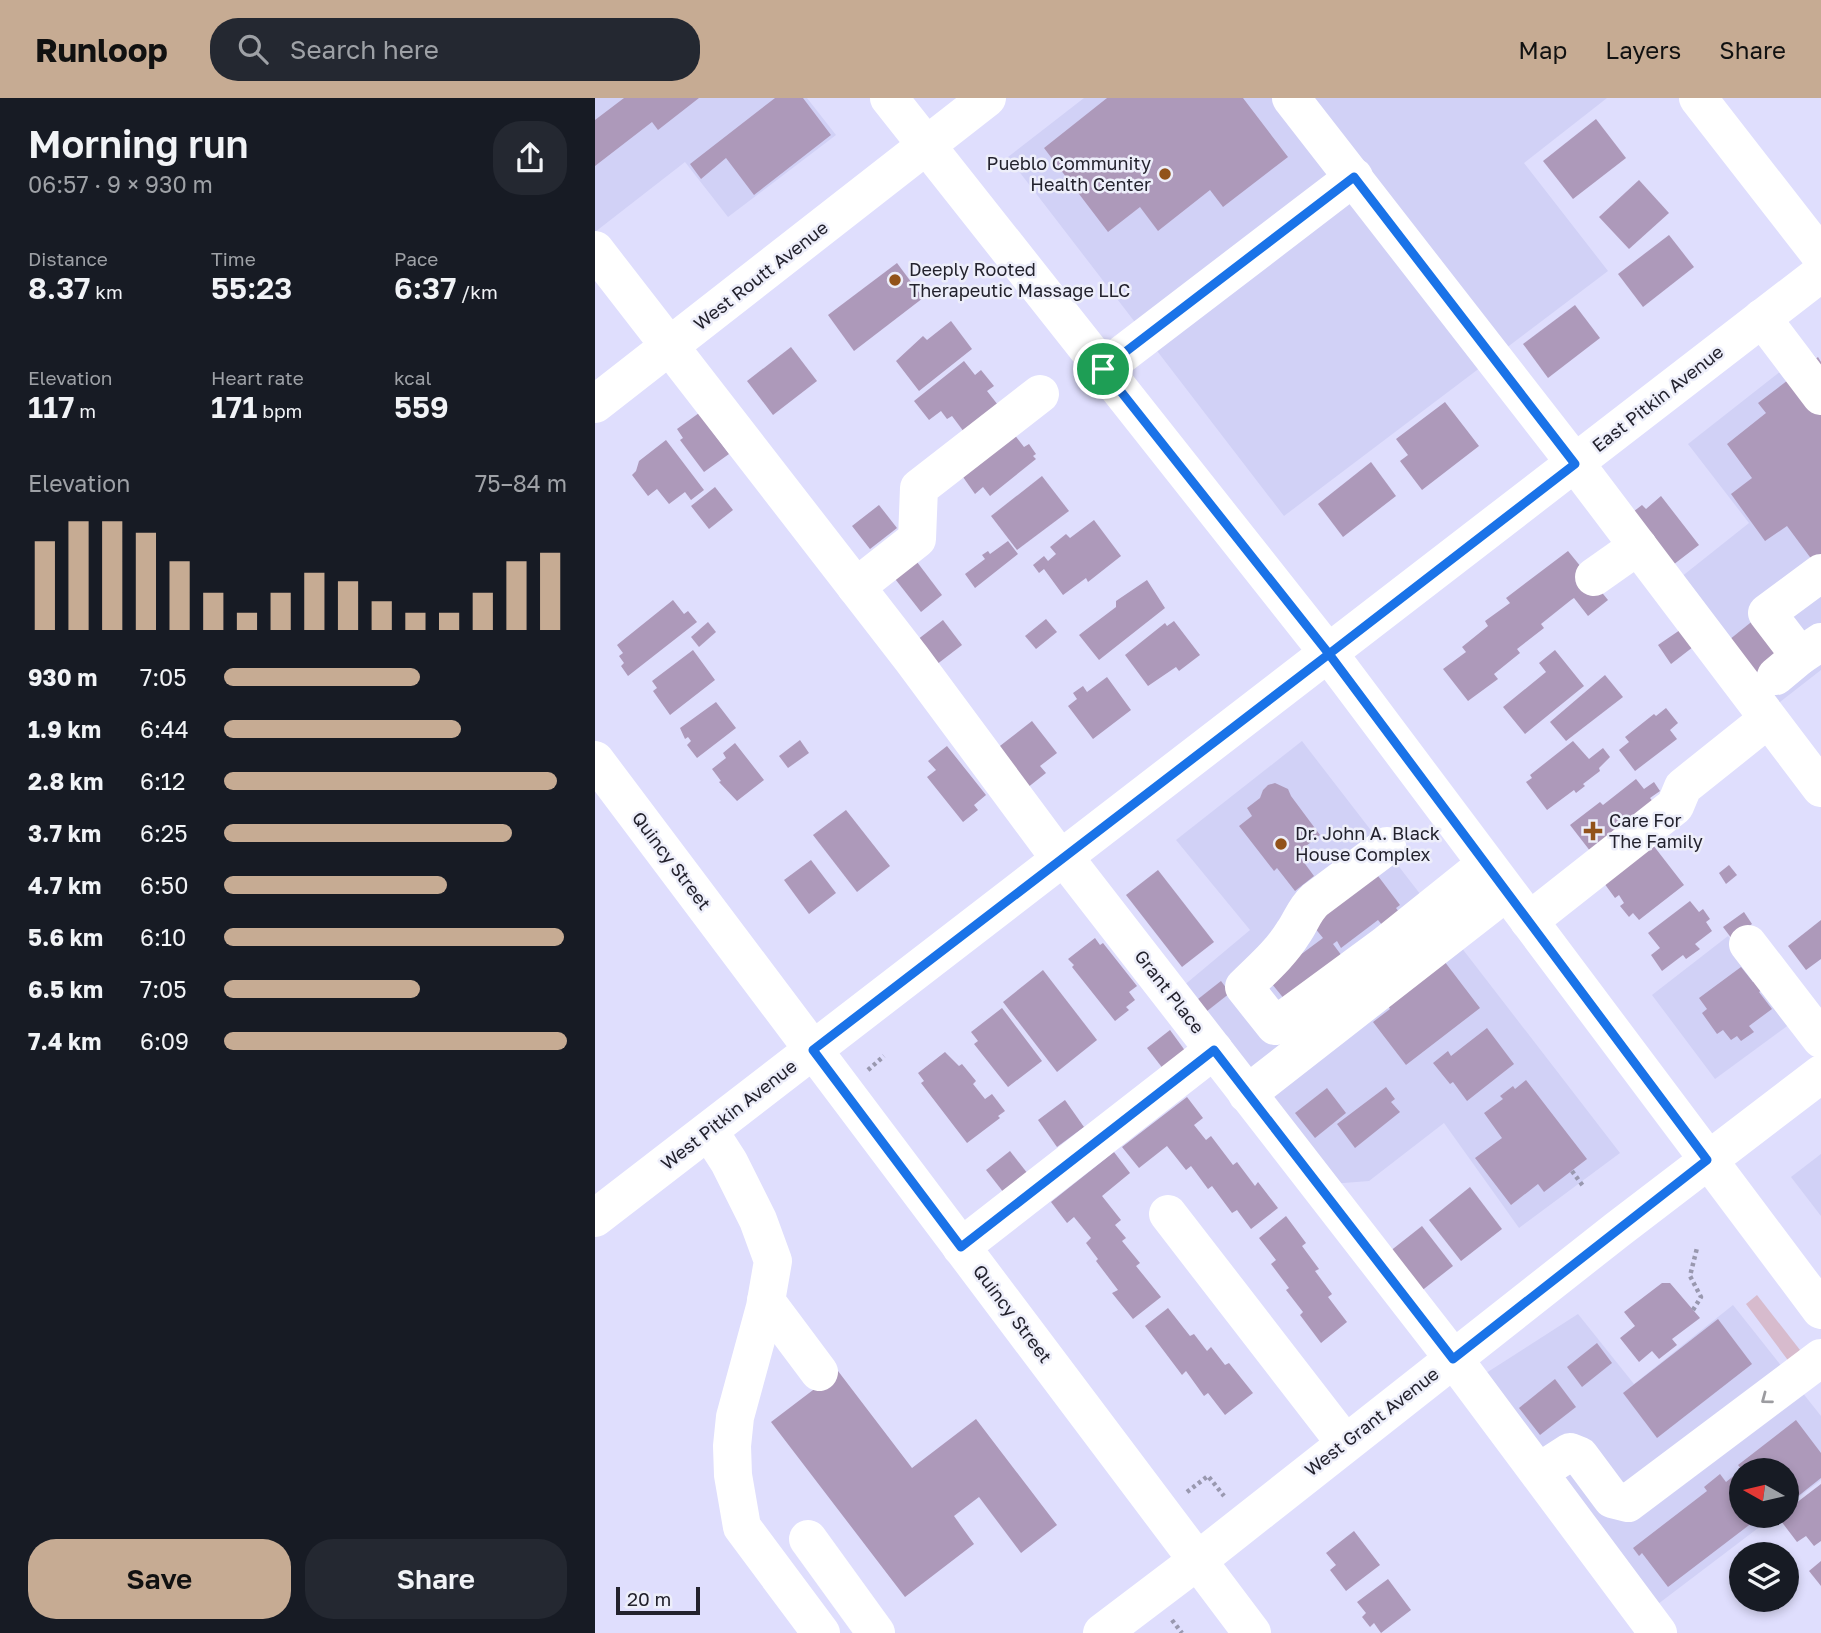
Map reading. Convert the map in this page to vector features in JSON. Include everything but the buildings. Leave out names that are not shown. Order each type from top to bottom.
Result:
[{"type":"street","points":[[889,98],[1329,654],[1707,1160],[1817,1295]]},
{"type":"street","name":"West Routt Avenue","points":[[595,404],[988,98]]},
{"type":"street","points":[[1291,98],[1638,546],[1821,788]]},
{"type":"street","points":[[1697,98],[1821,256]]},
{"type":"street","points":[[1103,369],[1354,177]]},
{"type":"street","name":"Grant Place","points":[[595,250],[1062,859],[1453,1359],[1658,1633]]},
{"type":"street","name":"East Pitkin Avenue","points":[[1329,654],[1821,273]]},
{"type":"street","points":[[1762,318],[1821,396]]},
{"type":"street","points":[[856,587],[917,539],[919,488],[1040,394]]},
{"type":"street","points":[[1594,577],[1638,546]]},
{"type":"street","points":[[1799,658],[1767,613],[1821,573]]},
{"type":"street","name":"West Pitkin Avenue","points":[[595,1218],[1329,654]]},
{"type":"street","points":[[1387,846],[1315,900],[1305,910],[1294,933],[1244,987],[1275,1026],[1385,945],[1507,892],[1675,806],[1683,787],[1768,719]]},
{"type":"street","name":"Quincy Street","points":[[595,760],[1252,1633]]},
{"type":"street","points":[[1247,1094],[1507,892]]},
{"type":"street","points":[[1748,944],[1821,1039]]},
{"type":"street","points":[[961,1247],[1214,1050]]},
{"type":"street","name":"West Grant Avenue","points":[[1103,1633],[1707,1160],[1821,1074]]},
{"type":"street","points":[[709,1130],[729,1162],[762,1228],[773,1261],[766,1301],[735,1417],[733,1475],[741,1527],[821,1633]]},
{"type":"street","points":[[1168,1214],[1345,1443]]},
{"type":"street","points":[[766,1301],[819,1372]]},
{"type":"street","points":[[1539,1472],[1570,1452],[1580,1456],[1612,1499],[1628,1503],[1821,1358]]},
{"type":"street","points":[[808,1539],[876,1633]]},
{"type":"path","points":[[866,1074],[884,1056]]},
{"type":"path","points":[[1572,1171],[1583,1186]]},
{"type":"path","points":[[1693,1310],[1700,1297],[1690,1276],[1697,1248]]},
{"type":"path","points":[[1185,1493],[1208,1476],[1224,1496]]},
{"type":"path","points":[[1169,1617],[1181,1633]]},
{"type":"shaded area","points":[[595,98],[807,98],[836,135],[728,217],[685,162],[595,232]]},
{"type":"shaded area","points":[[1084,98],[1607,98],[1524,163],[1608,271],[1284,516],[1008,157]]},
{"type":"shaded area","points":[[1809,349],[1821,363],[1821,670],[1758,719],[1661,593],[1749,523],[1688,444]]},
{"type":"shaded area","points":[[1302,741],[1620,1153],[1519,1228],[1444,1123],[1369,1181],[1331,1184],[1182,987],[1250,930],[1176,840]]},
{"type":"shaded area","points":[[1728,936],[1794,1021],[1715,1079],[1652,995]]},
{"type":"shaded area","points":[[1821,1154],[1821,1216],[1791,1177]]},
{"type":"shaded area","points":[[1757,1295],[1800,1350],[1790,1363],[1746,1304]]},
{"type":"shaded area","points":[[1733,1305],[1821,1416],[1821,1480],[1799,1497],[1799,1458],[1729,1458],[1729,1528],[1758,1528],[1740,1542],[1729,1542],[1729,1550],[1658,1604],[1483,1375],[1578,1314],[1634,1384]]},
{"type":"place","name":"Pueblo Community Health Center","points":[[1165,174]]},
{"type":"place","name":"Deeply Rooted Therapeutic Massage LLC","points":[[895,280]]},
{"type":"place","name":"Care For The Family","points":[[1593,831]]},
{"type":"place","name":"Dr. John A. Black House Complex","points":[[1281,844]]},
{"type":"route","points":[[1103,369],[1329,654],[813,1050],[961,1247],[1214,1050],[1453,1359],[1707,1160],[1329,654],[1575,464],[1354,177],[1103,369]]}]
